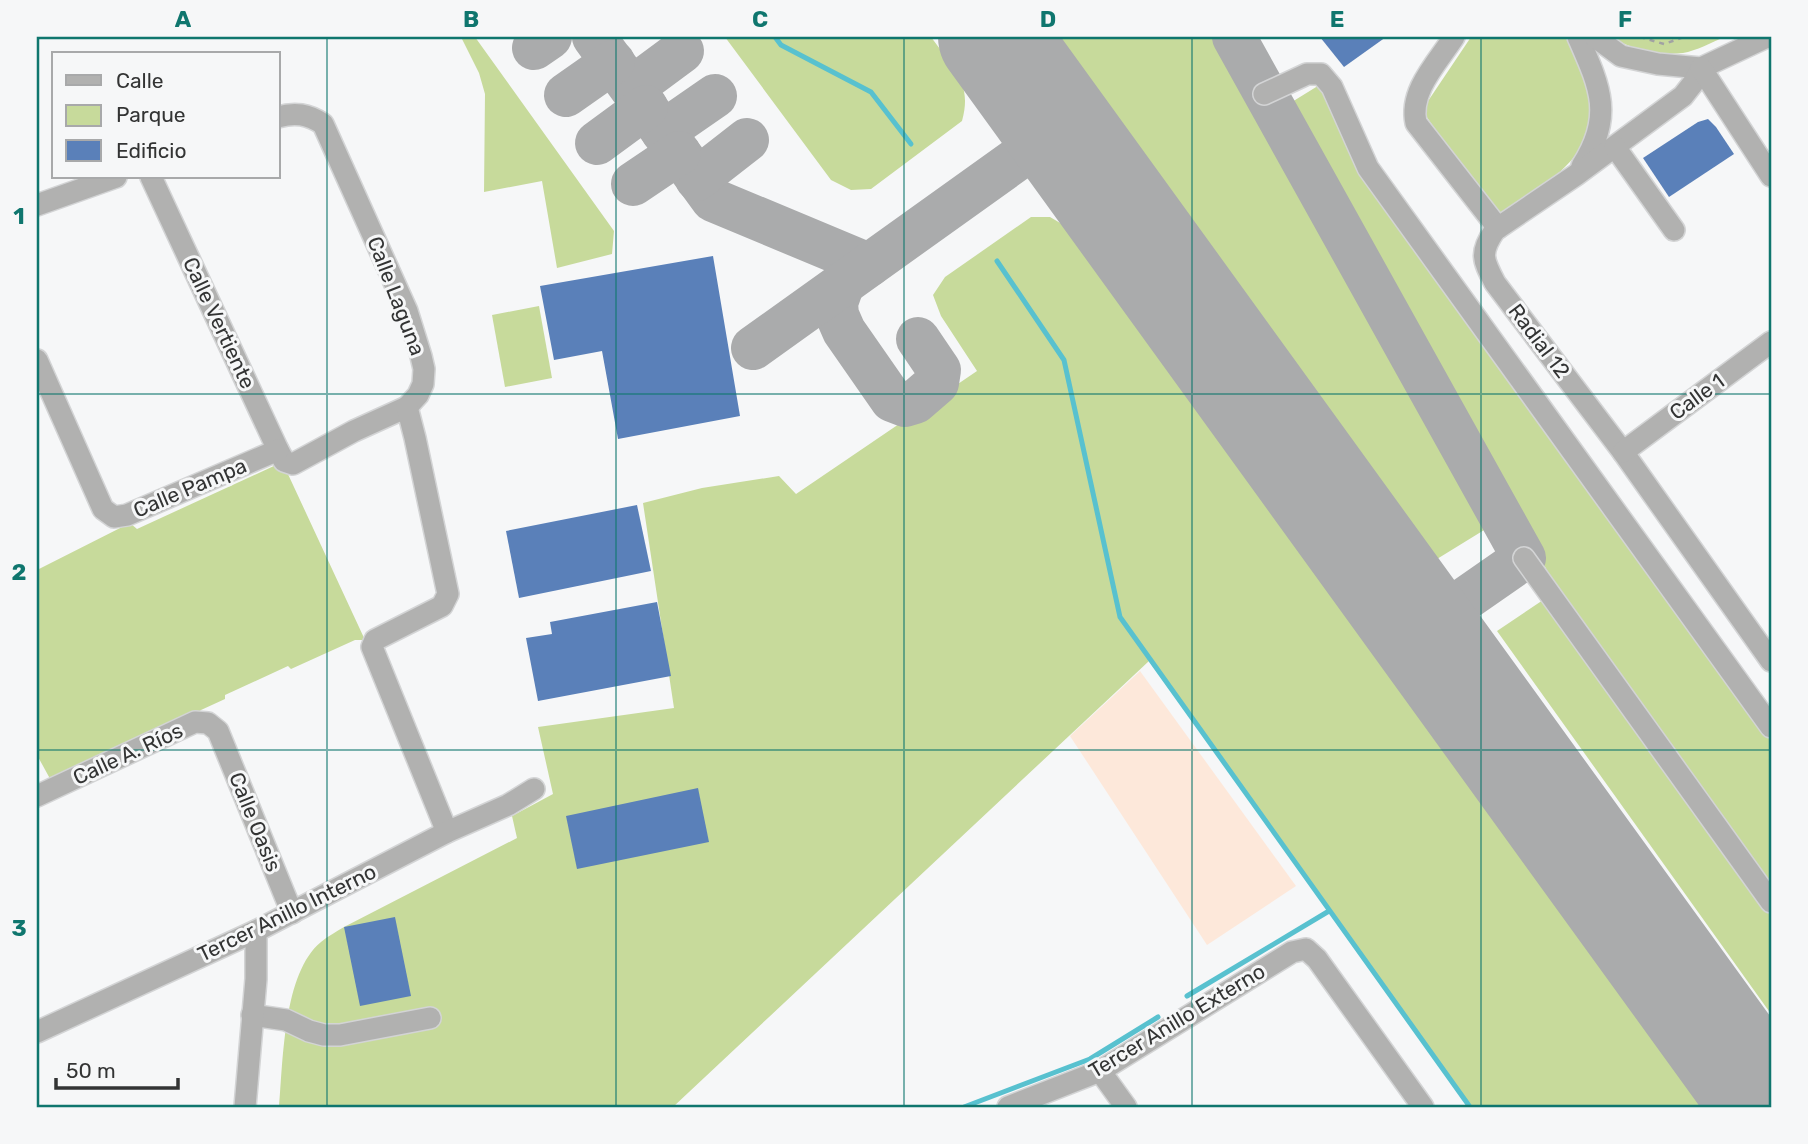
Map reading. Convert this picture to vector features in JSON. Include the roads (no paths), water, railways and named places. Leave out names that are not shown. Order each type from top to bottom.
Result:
[{"type":"street","points":[[1454,37],[1416,96],[1413,111],[1416,123],[1498,228],[1576,175],[1683,96],[1701,68]]},
{"type":"street","points":[[1576,175],[1597,140],[1601,113],[1601,100],[1594,73],[1578,37]]},
{"type":"street","points":[[1595,37],[1621,56],[1658,64],[1701,68],[1767,37]]},
{"type":"street","points":[[1701,68],[1771,176]]},
{"type":"street","points":[[1264,94],[1307,74],[1321,74],[1332,86],[1368,168],[1771,727]]},
{"type":"street","name":"Calle Laguna","points":[[280,117],[300,114],[323,124],[407,311],[424,369],[424,384],[418,396],[407,407]]},
{"type":"street","points":[[1615,147],[1674,230]]},
{"type":"street","points":[[37,205],[113,178]]},
{"type":"street","name":"Calle Vertiente","points":[[151,178],[286,457]]},
{"type":"street","name":"Radial 12","points":[[1498,228],[1486,243],[1484,262],[1494,282],[1763,633],[1771,661]]},
{"type":"street","name":"Calle 1","points":[[1623,452],[1771,342]]},
{"type":"street","name":"Calle Pampa","points":[[37,360],[103,509],[114,516],[127,515],[286,457],[407,407]]},
{"type":"street","points":[[407,407],[448,594],[442,606],[375,640],[372,646],[447,832]]},
{"type":"street","points":[[1524,558],[1771,902]]},
{"type":"street","name":"Calle A. Ríos","points":[[37,796],[195,722],[208,723],[218,731]]},
{"type":"street","name":"Calle Oasis","points":[[218,731],[292,913]]},
{"type":"street","name":"Tercer Anillo Interno","points":[[37,1032],[256,931],[447,832],[508,805],[534,789]]},
{"type":"street","points":[[245,1107],[256,979],[256,931]]},
{"type":"street","name":"Tercer Anillo Externo","points":[[1008,1107],[1100,1071],[1292,952],[1306,949],[1317,959],[1423,1107]]},
{"type":"street","points":[[252,1016],[286,1020],[324,1035],[340,1035],[430,1018]]},
{"type":"street","points":[[1100,1071],[1126,1107]]},
{"type":"waterway","points":[[775,37],[781,45],[871,92],[911,144]]},
{"type":"waterway","points":[[997,261],[1064,360],[1120,617],[1470,1107]]},
{"type":"waterway","points":[[1187,996],[1329,911]]},
{"type":"waterway","points":[[964,1107],[1090,1059],[1158,1017]]}]
